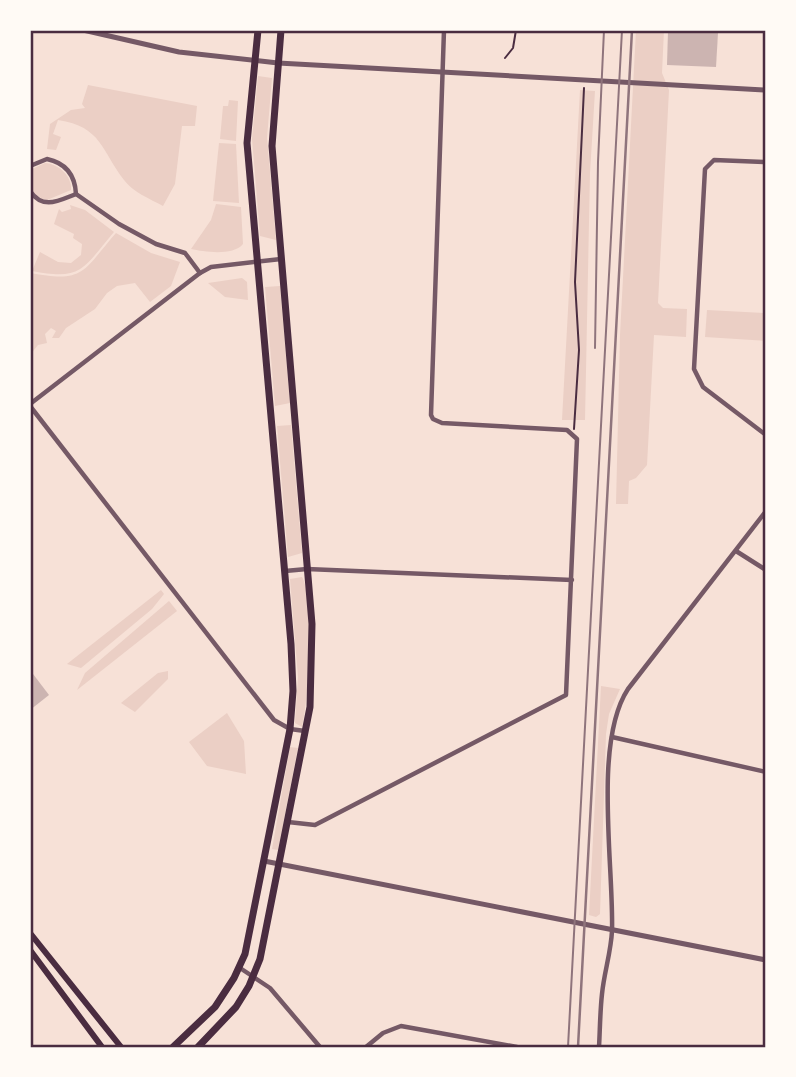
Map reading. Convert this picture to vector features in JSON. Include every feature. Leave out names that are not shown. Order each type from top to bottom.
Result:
[{"type":"main road","points":[[173,1047],[215,1007],[240,968],[249,938],[290,729],[293,677],[247,143],[258,30]]},
{"type":"main road","points":[[198,1047],[230,1015],[254,975],[305,732],[313,656],[271,135],[281,30]]},
{"type":"main road","points":[[30,933],[121,1047]]},
{"type":"main road","points":[[30,950],[102,1047]]},
{"type":"street","points":[[83,30],[179,52],[254,61],[766,90]]},
{"type":"street","points":[[288,822],[315,825],[566,695],[578,448],[573,434],[567,430],[442,423],[432,417],[444,30]]},
{"type":"street","points":[[30,166],[47,159],[63,165],[73,176],[76,194],[119,224],[156,244],[185,253],[200,273]]},
{"type":"street","points":[[766,162],[714,160],[705,169],[694,369],[703,387],[766,435]]},
{"type":"street","points":[[30,191],[46,203],[76,194]]},
{"type":"street","points":[[281,259],[211,267],[200,273],[30,405],[274,720],[290,729],[305,732]]},
{"type":"street","points":[[599,1047],[601,995],[612,931],[607,837],[612,737],[616,713],[628,689],[766,511]]},
{"type":"street","points":[[736,551],[766,570]]},
{"type":"street","points":[[285,571],[307,569],[572,580]]},
{"type":"street","points":[[612,737],[766,772]]},
{"type":"street","points":[[264,860],[766,960]]},
{"type":"street","points":[[240,968],[270,988],[320,1047]]},
{"type":"street","points":[[366,1047],[383,1033],[401,1026],[517,1047]]},
{"type":"path","points":[[505,58],[513,48],[516,30]]},
{"type":"path","points":[[573,434],[579,350],[575,282],[584,89]]},
{"type":"shaded area","points":[[636,30],[664,30],[662,73],[669,90],[658,303],[663,308],[687,309],[686,337],[654,335],[647,465],[636,478],[629,481],[628,504],[616,504],[620,335]]},
{"type":"shaded area","points":[[258,76],[272,78],[267,138],[276,240],[260,236],[252,139]]},
{"type":"shaded area","points":[[88,85],[197,106],[195,126],[182,126],[175,184],[163,206],[128,184],[99,141],[84,128],[58,120],[53,134],[61,137],[56,150],[47,149],[50,124],[71,110],[85,108],[82,104]]},
{"type":"shaded area","points":[[580,90],[595,91],[590,173],[585,420],[562,420]]},
{"type":"shaded area","points":[[229,100],[238,101],[236,141],[220,139],[223,106],[228,106]]},
{"type":"shaded area","points":[[219,143],[236,144],[239,203],[213,201]]},
{"type":"shaded area","points":[[45,163],[64,172],[71,190],[47,200],[34,193],[30,170]]},
{"type":"shaded area","points":[[216,204],[241,207],[243,244],[226,252],[191,249],[211,220]]},
{"type":"shaded area","points":[[70,205],[85,210],[114,232],[88,263],[72,273],[49,274],[32,271],[40,252],[58,262],[71,263],[81,255],[82,244],[73,238],[74,234],[54,224],[59,209],[62,212],[71,209]]},
{"type":"shaded area","points":[[116,233],[151,253],[180,262],[171,286],[150,302],[135,283],[117,286],[107,293],[95,309],[66,328],[59,338],[52,338],[56,331],[51,328],[45,334],[47,343],[38,345],[30,355],[30,273],[62,276],[81,271]]},
{"type":"shaded area","points":[[242,278],[247,282],[248,300],[225,297],[208,283]]},
{"type":"shaded area","points":[[280,286],[290,403],[275,406],[265,287]]},
{"type":"shaded area","points":[[707,310],[766,313],[766,341],[705,337]]},
{"type":"shaded area","points":[[291,425],[302,553],[288,557],[277,426]]},
{"type":"shaded area","points":[[302,577],[308,605],[309,649],[307,695],[302,727],[295,723],[298,677],[290,579]]},
{"type":"shaded area","points":[[161,590],[164,594],[152,609],[81,668],[67,664]]},
{"type":"shaded area","points":[[169,601],[177,611],[77,690],[85,673]]},
{"type":"shaded area","points":[[168,671],[168,679],[135,712],[121,703],[158,673]]},
{"type":"shaded area","points":[[601,686],[620,689],[609,714],[606,734],[600,914],[596,917],[589,915]]},
{"type":"shaded area","points":[[227,713],[244,741],[246,774],[207,766],[189,742]]},
{"type":"shaded area","points":[[290,747],[298,748],[278,850],[272,849]]},
{"type":"building","points":[[668,31],[718,33],[716,67],[667,65]]},
{"type":"building","points":[[30,670],[49,695],[30,710]]},
{"type":"tram line","points":[[595,348],[598,162],[604,30]]},
{"type":"tram line","points":[[568,1047],[622,30]]},
{"type":"railway","points":[[578,1047],[632,30]]}]
